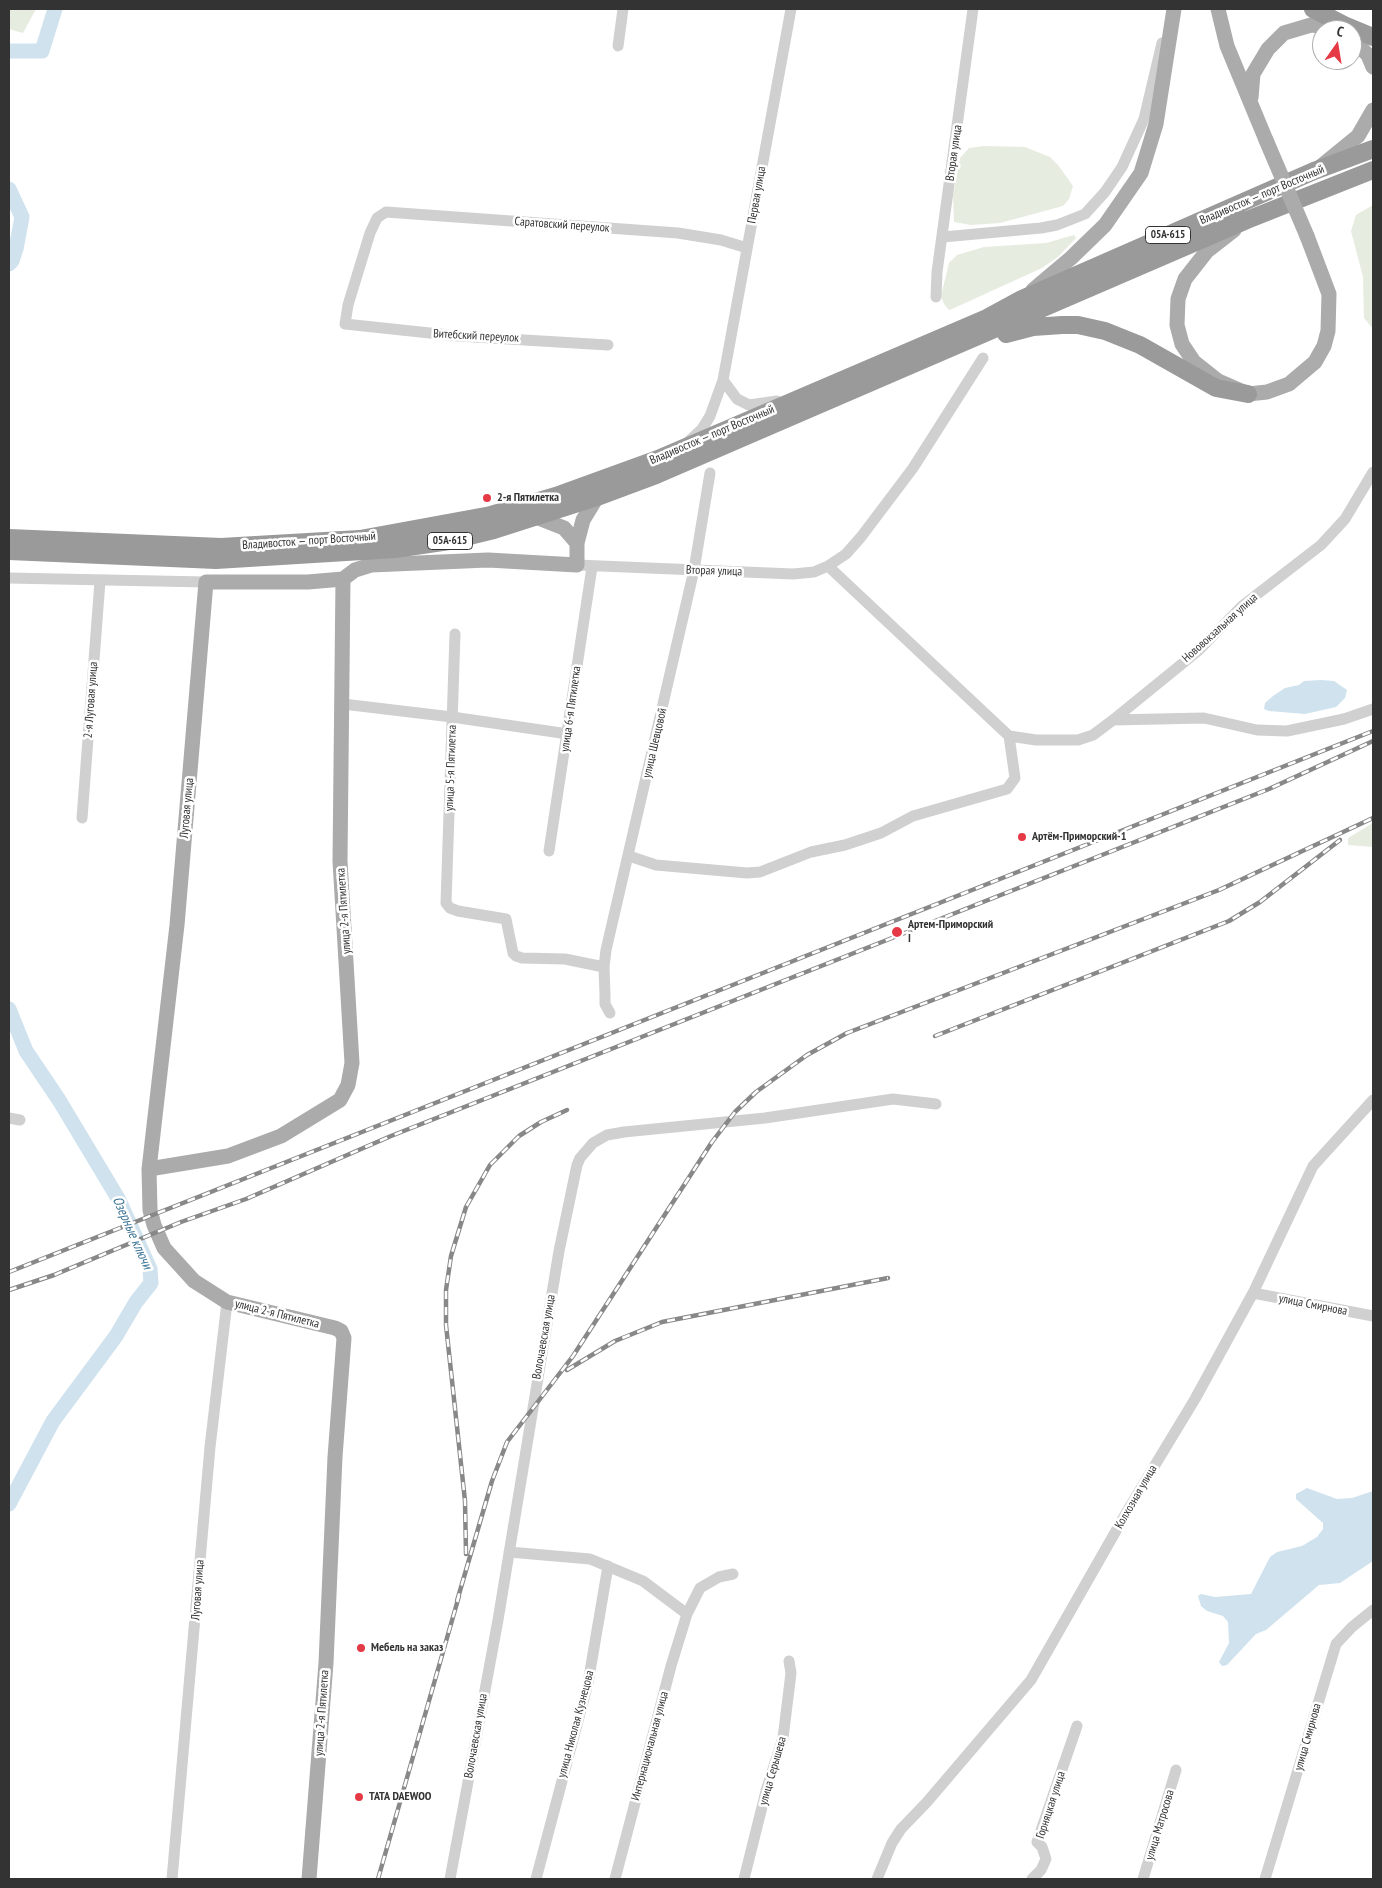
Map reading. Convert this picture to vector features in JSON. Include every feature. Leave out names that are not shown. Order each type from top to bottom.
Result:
[{"type":"highway","points":[[1313,9],[1373,37]]},
{"type":"highway","name":"Владивосток — порт Восточный","points":[[9,538],[221,547],[360,538],[491,515],[556,496],[658,459],[682,447],[987,318],[1022,300],[1314,172],[1373,149]]},
{"type":"highway","name":"Владивосток — порт Восточный","points":[[9,551],[216,560],[346,553],[395,549],[449,541],[536,517],[597,497],[743,439],[1247,220],[1373,170]]},
{"type":"highway","points":[[978,337],[1005,334],[1033,327],[1078,325],[1096,329],[1140,345],[1216,388],[1248,394]]},
{"type":"main road","points":[[1022,300],[1072,258],[1105,225],[1140,173],[1156,124],[1174,9]]},
{"type":"main road","points":[[1218,9],[1227,46],[1307,236],[1329,294],[1328,331],[1324,346],[1315,362],[1289,384],[1266,392],[1248,394],[1218,381],[1194,362],[1182,344],[1177,325],[1178,299],[1185,280],[1207,251],[1247,220]]},
{"type":"main road","points":[[1250,102],[1253,74],[1268,50],[1284,33],[1312,25]]},
{"type":"main road","points":[[1362,49],[1368,55],[1373,67]]},
{"type":"main road","points":[[1314,172],[1358,136],[1373,110]]},
{"type":"main road","points":[[577,565],[577,543],[583,520],[597,497]]},
{"type":"main road","points":[[536,517],[564,528],[577,543]]},
{"type":"main road","name":"Вторая улица","points":[[343,579],[355,570],[371,565],[488,560],[577,565]]},
{"type":"main road","points":[[206,582],[308,582],[343,579]]},
{"type":"main road","name":"улица 2-я Пятилетка","points":[[309,1879],[326,1663],[335,1457],[344,1338],[341,1331],[335,1328],[227,1302],[194,1281],[164,1248],[150,1210],[149,1169],[228,1156],[281,1136],[340,1100],[348,1085],[352,1063],[340,861],[343,579]]},
{"type":"main road","name":"Луговая улица","points":[[149,1169],[177,925],[206,582]]},
{"type":"street","points":[[618,46],[623,9]]},
{"type":"street","name":"Первая улица","points":[[682,447],[702,429],[710,416],[723,380],[791,9]]},
{"type":"street","name":"Вторая улица","points":[[936,297],[937,272],[973,9]]},
{"type":"street","points":[[943,238],[1057,226],[1085,214],[1105,192],[1122,166],[1144,120],[1154,84],[1167,9]]},
{"type":"street","name":"Саратовский переулок","points":[[344,324],[370,233],[378,218],[386,212],[398,211],[678,234],[721,240],[747,248]]},
{"type":"street","name":"Витебский переулок","points":[[344,324],[458,336],[608,345]]},
{"type":"street","name":"Вторая улица","points":[[577,565],[793,574],[814,572],[828,566],[846,554],[913,468],[983,358]]},
{"type":"street","points":[[723,380],[737,399],[749,406],[810,394]]},
{"type":"street","name":"Нововокзальная улица","points":[[1009,736],[1036,740],[1078,740],[1093,735],[1199,650],[1242,606],[1321,545],[1346,519],[1373,472]]},
{"type":"street","name":"улица Шевцовой","points":[[610,1013],[605,1004],[604,967],[694,570],[710,473]]},
{"type":"street","points":[[629,856],[656,865],[748,873],[760,872],[811,852],[845,846],[881,833],[913,816],[1007,790],[1015,778],[1009,736],[828,566]]},
{"type":"street","name":"улица 6-я Пятилетка","points":[[549,851],[592,567]]},
{"type":"street","points":[[9,578],[206,582]]},
{"type":"street","name":"2-я Луговая улица","points":[[82,818],[100,581]]},
{"type":"street","name":"улица 5-я Пятилетка","points":[[455,634],[446,903],[450,908],[458,911],[506,919],[513,953],[516,956],[522,958],[565,959],[604,967]]},
{"type":"street","points":[[343,704],[452,717],[568,734]]},
{"type":"street","points":[[1113,720],[1204,718],[1257,730],[1287,731],[1344,719],[1373,709]]},
{"type":"street","name":"Волочаевская улица","points":[[450,1879],[509,1552],[559,1251],[577,1165],[587,1150],[607,1135],[624,1132],[765,1118],[894,1099],[936,1104]]},
{"type":"street","name":"Колхозная улица","points":[[877,1879],[892,1843],[901,1829],[927,1802],[1031,1680],[1129,1508],[1195,1399],[1253,1293],[1313,1166],[1373,1100]]},
{"type":"street","name":"улица Смирнова","points":[[1253,1293],[1373,1316]]},
{"type":"street","name":"Луговая улица","points":[[172,1879],[209,1456],[227,1302]]},
{"type":"street","points":[[509,1552],[590,1559],[643,1581],[687,1614]]},
{"type":"street","name":"улица Николая Кузнецова","points":[[536,1879],[588,1683],[608,1566]]},
{"type":"street","name":"Интернациональная улица","points":[[615,1879],[671,1666],[687,1614],[700,1588],[707,1582],[733,1574]]},
{"type":"street","name":"улица Смирнова","points":[[1265,1879],[1336,1644],[1352,1626],[1373,1610]]},
{"type":"street","name":"улица Серышева","points":[[744,1879],[766,1791],[783,1738],[791,1673],[789,1661]]},
{"type":"street","name":"Горняцкая улица","points":[[1032,1879],[1046,1859],[1042,1847],[1037,1842],[1077,1726]]},
{"type":"street","name":"улица Матросова","points":[[1143,1879],[1176,1770]]},
{"type":"shaded area","points":[[9,9],[36,9],[23,33],[9,29]]},
{"type":"shaded area","points":[[984,146],[1025,147],[1050,157],[1073,186],[1069,199],[1063,206],[1000,223],[971,225],[954,222],[953,196],[960,158],[969,148]]},
{"type":"shaded area","points":[[1373,205],[1373,329],[1364,318],[1363,277],[1351,231],[1356,215]]},
{"type":"shaded area","points":[[1074,235],[1076,238],[1058,257],[1042,268],[952,309],[949,310],[944,304],[941,296],[949,263],[957,255],[984,247],[1046,243]]},
{"type":"shaded area","points":[[1373,823],[1373,847],[1348,845],[1348,838]]},
{"type":"water","points":[[1304,681],[1334,681],[1347,690],[1345,698],[1336,707],[1305,714],[1264,709],[1265,703],[1285,688],[1299,685]]},
{"type":"water","points":[[1307,1488],[1337,1499],[1352,1498],[1373,1491],[1373,1561],[1340,1583],[1319,1585],[1266,1630],[1256,1634],[1227,1665],[1222,1666],[1219,1662],[1229,1643],[1228,1622],[1223,1616],[1207,1611],[1201,1606],[1198,1596],[1201,1594],[1215,1597],[1251,1594],[1270,1557],[1277,1552],[1302,1546],[1317,1537],[1323,1529],[1323,1523],[1296,1499],[1296,1494]]},
{"type":"waterway","name":"Озерные ключи","points":[[9,51],[42,51],[55,9]]},
{"type":"waterway","name":"Озерные ключи","points":[[9,189],[22,217],[16,249],[9,264]]},
{"type":"waterway","name":"Озерные ключи","points":[[9,1009],[26,1051],[59,1100],[119,1200],[150,1269],[151,1283],[136,1302],[116,1336],[53,1421],[9,1504]]},
{"type":"railway","points":[[9,1272],[1373,731]]},
{"type":"railway","points":[[9,1290],[54,1275],[181,1222],[246,1199],[391,1136],[1269,789],[1373,741]]},
{"type":"railway","points":[[457,1601],[492,1481],[507,1442],[573,1356],[712,1142],[735,1112],[756,1092],[807,1055],[847,1033],[1219,890],[1373,818]]},
{"type":"railway","points":[[935,1036],[1229,921],[1260,902],[1340,840]]},
{"type":"railway","points":[[466,1554],[465,1501],[446,1325],[446,1290],[451,1256],[466,1207],[490,1165],[519,1136],[541,1122],[567,1110]]},
{"type":"railway","points":[[567,1370],[615,1341],[662,1322],[888,1278]]},
{"type":"railway","points":[[378,1879],[459,1596]]},
{"type":"place","name":"2-я Пятилетка","points":[[487,498]]},
{"type":"place","name":"Артём-Приморский-1","points":[[1022,837]]},
{"type":"place","name":"Артем-Приморский I","points":[[897,932]]},
{"type":"place","name":"Мебель на заказ","points":[[361,1648]]},
{"type":"place","name":"TATA DAEWOO","points":[[359,1797]]}]
